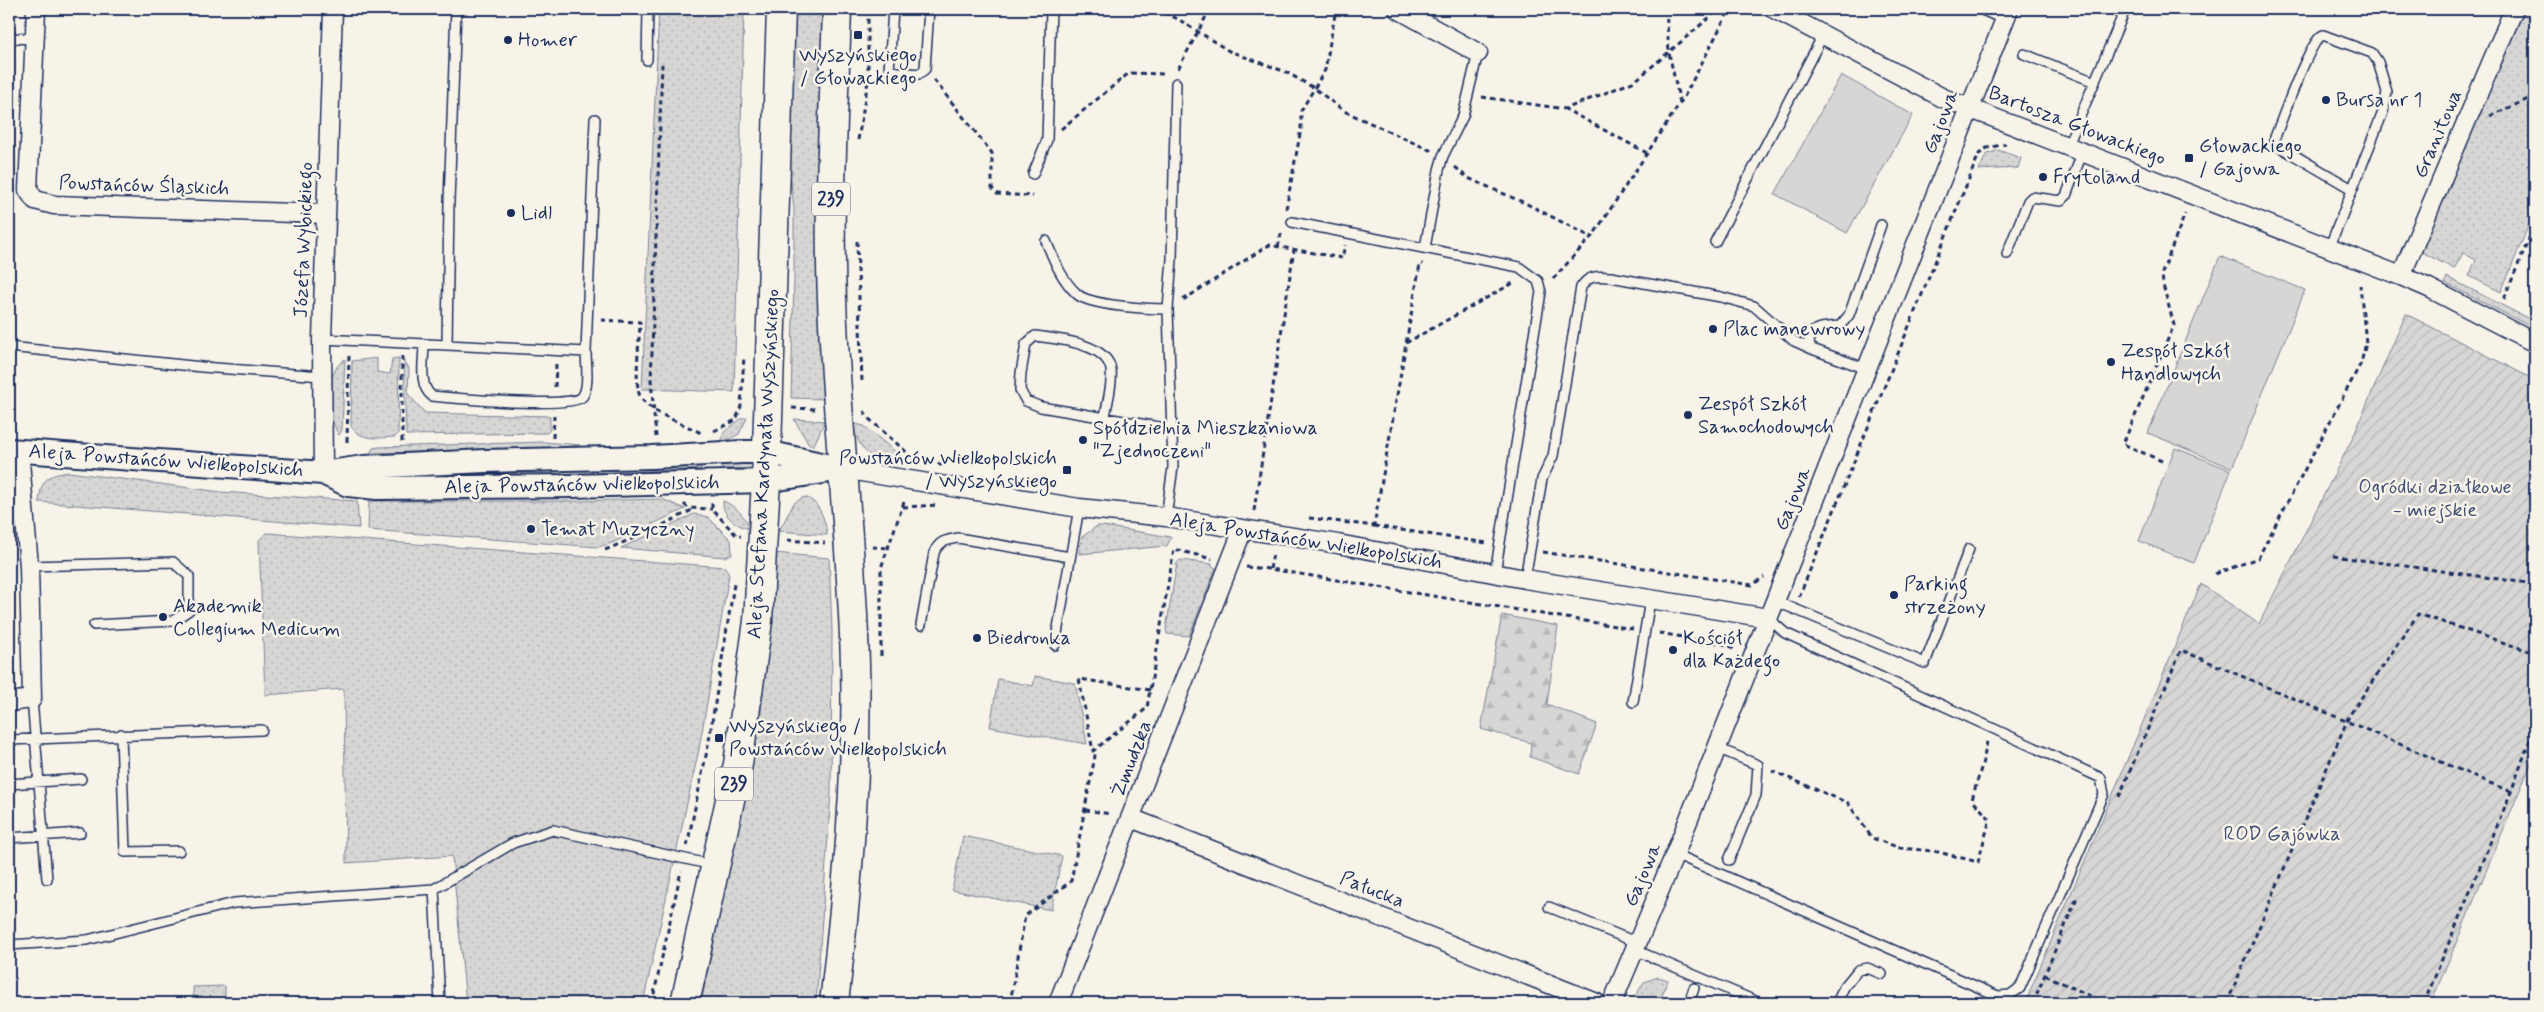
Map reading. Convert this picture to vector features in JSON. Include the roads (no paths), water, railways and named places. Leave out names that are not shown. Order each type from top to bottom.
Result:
[{"type":"main road","name":"Aleja Stefana Kardynała Wyszyńskiego","points":[[685,1003],[740,754],[758,620],[768,452],[781,9]]},
{"type":"main road","name":"239","points":[[834,1003],[845,908],[852,791],[855,666],[850,545],[843,469],[855,407],[832,299],[831,225],[837,9]]},
{"type":"street","name":"Powstańców Śląskich","points":[[36,9],[28,190],[35,200],[54,205],[326,214]]},
{"type":"street","name":"Józefa Wybickiego","points":[[323,473],[322,338],[333,9]]},
{"type":"street","points":[[1398,9],[1478,53]]},
{"type":"street","name":"Bartosza Głowackiego","points":[[1774,9],[1793,13],[1823,35],[1943,98],[2076,147],[2330,246],[2429,288],[2535,344]]},
{"type":"street","name":"Granitowa","points":[[2401,276],[2514,9]]},
{"type":"street","name":"Gajowa","points":[[1612,1003],[1675,854],[2007,14]]},
{"type":"street","points":[[9,702],[32,700],[29,566],[14,450]]},
{"type":"street","name":"Aleja Powstańców Wielkopolskich","points":[[14,450],[323,473],[364,467],[485,461],[768,452],[908,481],[1080,508],[1166,517],[1650,600],[1768,618]]},
{"type":"street","name":"Aleja Powstańców Wielkopolskich","points":[[323,473],[348,485],[377,488],[571,486],[766,480],[843,469]]},
{"type":"street","name":"Żmudzka","points":[[1058,1003],[1243,530]]},
{"type":"street","name":"Pałucka","points":[[1131,818],[1597,1003]]},
{"type":"lane","points":[[447,345],[449,202],[456,9]]},
{"type":"lane","points":[[648,9],[648,60]]},
{"type":"lane","points":[[893,9],[889,71],[919,74],[925,69],[929,9]]},
{"type":"lane","points":[[1033,174],[1047,140],[1051,9]]},
{"type":"lane","points":[[1980,9],[2007,14]]},
{"type":"lane","points":[[2007,254],[2028,201],[2037,196],[2061,201],[2066,196],[2076,147],[2095,82],[2125,10]]},
{"type":"lane","points":[[2330,246],[2383,112],[2387,92],[2378,62],[2372,53],[2323,34],[2319,36],[2309,52],[2276,136],[2275,144],[2352,189]]},
{"type":"lane","points":[[1715,242],[1823,35]]},
{"type":"lane","points":[[9,38],[35,39]]},
{"type":"lane","points":[[1426,248],[1443,156],[1463,116],[1478,53]]},
{"type":"lane","points":[[2024,54],[2095,82]]},
{"type":"lane","points":[[1166,517],[1173,467],[1168,310],[1172,259],[1176,79]]},
{"type":"lane","points":[[424,344],[423,383],[426,392],[432,396],[554,403],[576,402],[582,398],[585,391],[595,119]]},
{"type":"lane","points":[[1292,222],[1520,267],[1538,281],[1541,292],[1495,572]]},
{"type":"lane","points":[[1812,349],[1809,344],[1810,336],[1815,329],[1840,326],[1849,315],[1881,225]]},
{"type":"lane","points":[[1046,241],[1060,274],[1078,296],[1121,307],[1168,310]]},
{"type":"lane","points":[[1524,578],[1542,479],[1553,456],[1581,287],[1586,280],[1594,276],[1611,277],[1721,297],[1754,306],[1794,341],[1867,369]]},
{"type":"lane","points":[[1105,416],[1111,370],[1106,358],[1096,350],[1058,340],[1035,336],[1026,344],[1020,390],[1026,401],[1041,407],[1105,416],[1171,429]]},
{"type":"lane","points":[[322,338],[586,352]]},
{"type":"lane","points":[[9,347],[202,367],[322,376]]},
{"type":"lane","points":[[1055,645],[1080,508]]},
{"type":"lane","points":[[921,625],[934,552],[938,544],[946,540],[958,538],[1070,557]]},
{"type":"lane","points":[[1775,601],[1925,663],[1969,549]]},
{"type":"lane","points":[[29,566],[173,562],[189,576],[189,610],[173,620],[94,625]]},
{"type":"lane","points":[[1633,702],[1650,600]]},
{"type":"lane","points":[[1675,854],[1998,996],[2010,995],[2020,988],[2104,794],[2101,778],[1785,633],[1768,618]]},
{"type":"lane","points":[[32,700],[47,879]]},
{"type":"lane","points":[[9,740],[121,734],[262,730]]},
{"type":"lane","points":[[121,734],[125,852],[179,851]]},
{"type":"lane","points":[[1717,748],[1758,765],[1756,795],[1729,860]]},
{"type":"lane","points":[[9,784],[81,779]]},
{"type":"lane","points":[[9,944],[87,940],[234,904],[434,890],[513,843],[553,830],[716,866]]},
{"type":"lane","points":[[9,838],[80,833]]},
{"type":"lane","points":[[434,890],[440,1003]]},
{"type":"lane","points":[[1549,907],[1760,1003]]},
{"type":"lane","points":[[1837,1003],[1844,987],[1858,970],[1867,968],[1882,974]]},
{"type":"lane","points":[[1689,1003],[1694,988]]},
{"type":"place","name":"Wyszyńskiego / Głowackiego","points":[[858,35]]},
{"type":"place","name":"Homer","points":[[508,40]]},
{"type":"place","name":"Bursa nr 1","points":[[2326,100]]},
{"type":"place","name":"Głowackiego / Gajowa","points":[[2189,158]]},
{"type":"place","name":"Frytoland","points":[[2043,177]]},
{"type":"place","name":"Lidl","points":[[511,213]]},
{"type":"place","name":"Plac manewrowy","points":[[1713,329]]},
{"type":"place","name":"Zespół Szkół Handlowych","points":[[2111,362]]},
{"type":"place","name":"Zespół Szkół Samochodowych","points":[[1688,415]]},
{"type":"place","name":"Spółdzielnia Mieszkaniowa \"Zjednoczeni\"","points":[[1083,440]]},
{"type":"place","name":"Powstańców Wielkopolskich / Wyszyńskiego","points":[[1067,470]]},
{"type":"place","name":"Temat Muzyczny","points":[[531,529]]},
{"type":"place","name":"Parking strzeżony","points":[[1894,595]]},
{"type":"place","name":"Akademik Collegium Medicum","points":[[163,617]]},
{"type":"place","name":"Biedronka","points":[[977,638]]},
{"type":"place","name":"Kościół dla Każdego","points":[[1673,650]]},
{"type":"place","name":"Wyszyńskiego / Powstańców Wielkopolskich","points":[[719,738]]},
{"type":"park label","name":"Ogródki działkowe - miejskie","points":[[2435,498]]},
{"type":"park label","name":"ROD Gajówka","points":[[2282,834]]}]
